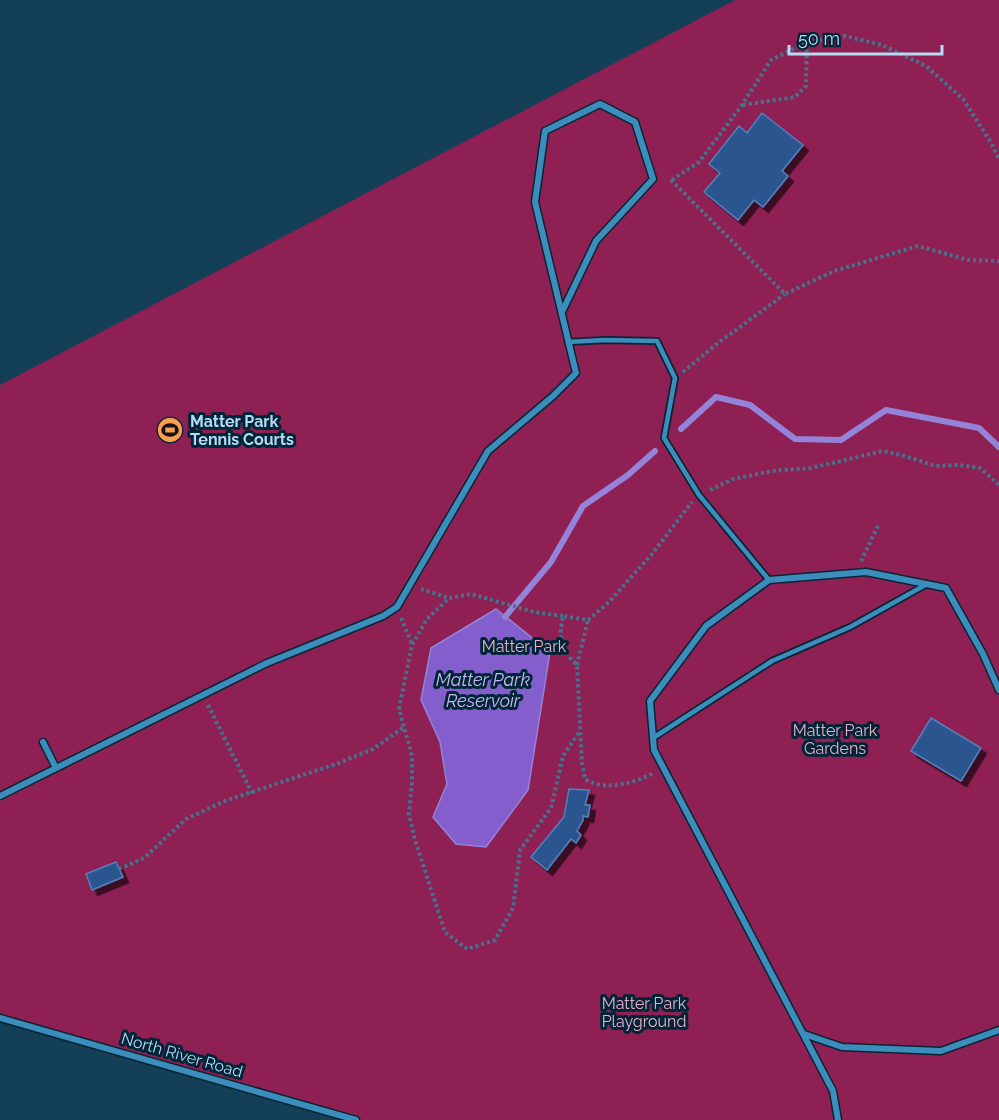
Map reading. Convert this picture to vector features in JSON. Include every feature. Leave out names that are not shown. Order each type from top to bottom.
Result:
[{"type":"street","points":[[0,796],[267,663],[383,616],[397,607],[488,451],[553,396],[576,373],[535,202],[545,131],[600,104],[635,122],[653,179],[596,241],[562,312]]},
{"type":"street","points":[[838,1120],[833,1091],[654,750],[650,701],[706,626],[769,580],[866,572],[946,588],[983,654],[999,690]]},
{"type":"street","points":[[43,742],[56,768]]},
{"type":"street","name":"North River Road","points":[[0,1018],[356,1120]]},
{"type":"street","points":[[803,1034],[842,1047],[942,1051],[999,1030]]},
{"type":"lane","points":[[567,342],[657,341],[675,378],[664,438],[699,495],[769,580]]},
{"type":"lane","points":[[653,738],[772,661],[850,627],[927,584]]},
{"type":"path","points":[[653,179],[672,180],[699,162],[742,105],[771,60],[807,42],[845,36],[882,45],[926,66],[963,99],[999,159]]},
{"type":"path","points":[[742,105],[795,97],[806,86],[807,42]]},
{"type":"path","points":[[672,180],[785,294]]},
{"type":"path","points":[[675,378],[785,294],[834,271],[918,246],[968,260],[999,261]]},
{"type":"path","points":[[664,769],[634,782],[594,785],[585,780],[582,763],[578,665],[588,620],[608,603],[652,554],[681,514],[699,495],[733,479],[772,471],[811,468],[883,451],[936,466],[959,465],[980,468],[999,485]]},
{"type":"path","points":[[855,573],[879,524]]},
{"type":"path","points":[[409,583],[449,598],[471,594],[521,608],[588,620]]},
{"type":"path","points":[[449,598],[427,619],[412,645],[399,709],[412,756],[409,814],[415,840],[445,933],[467,949],[495,940],[513,908],[520,850],[551,808],[562,756],[580,730]]},
{"type":"path","points":[[397,607],[412,645]]},
{"type":"path","points":[[563,616],[560,638],[566,654],[578,665]]},
{"type":"path","points":[[203,694],[252,793]]},
{"type":"path","points":[[119,869],[144,858],[186,819],[225,801],[339,764],[365,752],[404,727]]},
{"type":"green space","name":"Matter Park","points":[[735,0],[999,0],[999,1120],[353,1120],[0,1018],[0,385]]},
{"type":"water","name":"Matter Park Reservoir","points":[[496,609],[550,652],[528,790],[486,847],[456,844],[433,817],[447,784],[440,742],[421,700],[431,648]]},
{"type":"building","points":[[762,113],[803,145],[782,171],[788,176],[763,207],[754,200],[738,220],[704,192],[720,173],[709,164],[739,126],[747,133]]},
{"type":"building","points":[[931,718],[981,748],[961,781],[911,751]]},
{"type":"building","points":[[569,789],[589,790],[585,805],[590,805],[588,817],[583,816],[577,831],[581,835],[576,843],[571,839],[547,870],[531,857],[564,817]]},
{"type":"building","points":[[116,862],[123,877],[92,890],[86,874]]},
{"type":"waterway","points":[[681,429],[716,397],[750,405],[795,439],[841,440],[886,410],[979,428],[999,447]]},
{"type":"waterway","points":[[505,617],[551,562],[583,506],[628,475],[655,451]]},
{"type":"place","name":"Matter Park Tennis Courts","points":[[170,430]]},
{"type":"park label","name":"Matter Park Gardens","points":[[835,739]]},
{"type":"park label","name":"Matter Park Playground","points":[[644,1012]]}]
